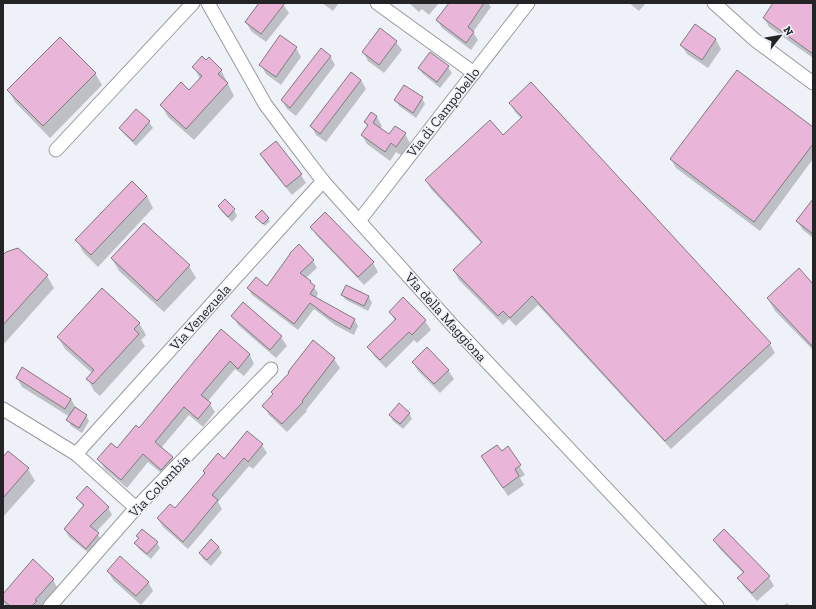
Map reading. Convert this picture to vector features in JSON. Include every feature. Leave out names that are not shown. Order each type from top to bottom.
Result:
[{"type":"street","points":[[56,150],[194,3]]},
{"type":"street","name":"Via della Maggiona","points":[[208,3],[265,104],[284,131],[324,181],[455,328],[717,606]]},
{"type":"street","points":[[377,3],[474,73]]},
{"type":"street","name":"Via di Campobello","points":[[359,221],[528,3]]},
{"type":"street","points":[[714,3],[755,40],[813,83]]},
{"type":"street","name":"Via Venezuela","points":[[76,454],[324,181]]},
{"type":"street","name":"Via Colombia","points":[[50,606],[136,508],[271,369]]},
{"type":"street","points":[[3,409],[76,454],[136,508]]},
{"type":"building","points":[[259,3],[285,3],[261,34],[245,22]]},
{"type":"building","points":[[449,3],[484,3],[468,27],[474,32],[466,43],[436,20]]},
{"type":"building","points":[[773,3],[813,3],[813,54],[763,18]]},
{"type":"building","points":[[695,24],[716,39],[702,60],[680,45]]},
{"type":"building","points":[[380,28],[397,41],[379,65],[362,52]]},
{"type":"building","points":[[280,35],[297,47],[276,77],[259,65]]},
{"type":"building","points":[[60,37],[96,73],[43,126],[7,90]]},
{"type":"building","points":[[321,48],[331,56],[290,108],[281,100]]},
{"type":"building","points":[[430,52],[449,66],[437,82],[418,68]]},
{"type":"building","points":[[202,56],[206,60],[209,57],[222,70],[218,74],[228,83],[186,129],[160,105],[181,82],[189,90],[202,76],[192,67]]},
{"type":"building","points":[[737,70],[813,127],[813,144],[754,222],[670,159]]},
{"type":"building","points":[[351,72],[361,80],[320,134],[310,126]]},
{"type":"building","points":[[531,82],[771,343],[665,441],[532,296],[510,318],[503,311],[498,316],[453,270],[482,242],[425,180],[490,120],[503,135],[522,117],[509,103]]},
{"type":"building","points":[[404,85],[423,97],[413,113],[394,100]]},
{"type":"building","points":[[136,109],[150,121],[133,141],[119,128]]},
{"type":"building","points":[[371,112],[377,116],[373,123],[389,134],[395,126],[406,133],[396,147],[391,143],[385,152],[361,135],[368,125],[364,122]]},
{"type":"building","points":[[276,141],[302,174],[286,187],[260,154]]},
{"type":"building","points":[[132,181],[147,196],[91,255],[75,240]]},
{"type":"building","points":[[225,199],[235,209],[228,217],[218,206]]},
{"type":"building","points":[[813,199],[813,234],[796,221]]},
{"type":"building","points":[[262,210],[269,218],[263,224],[255,217]]},
{"type":"building","points":[[325,212],[374,262],[358,277],[310,227]]},
{"type":"building","points":[[144,223],[190,265],[157,301],[111,258]]},
{"type":"building","points":[[299,244],[314,260],[300,273],[315,286],[310,294],[355,319],[350,329],[330,318],[310,303],[294,324],[247,288],[256,277],[267,286],[290,253]]},
{"type":"building","points":[[18,248],[48,275],[3,325],[3,255],[6,252]]},
{"type":"building","points":[[799,268],[813,284],[813,347],[767,298]]},
{"type":"building","points":[[346,285],[369,296],[364,306],[341,295]]},
{"type":"building","points":[[102,288],[140,323],[134,329],[139,334],[93,384],[86,379],[94,370],[57,337]]},
{"type":"building","points":[[403,297],[426,320],[412,335],[409,332],[380,360],[367,347],[396,319],[389,312]]},
{"type":"building","points":[[243,302],[282,336],[270,350],[231,316]]},
{"type":"building","points":[[221,329],[250,354],[238,369],[230,361],[201,395],[211,403],[198,419],[184,407],[155,442],[173,457],[161,470],[143,454],[121,480],[97,459],[111,443],[117,448],[136,425],[139,428]]},
{"type":"building","points":[[313,340],[335,358],[302,401],[303,402],[282,424],[262,406],[273,394],[271,392],[289,373],[288,372]]},
{"type":"building","points":[[427,347],[449,370],[434,384],[412,362]]},
{"type":"building","points":[[22,367],[71,399],[65,409],[16,378]]},
{"type":"building","points":[[399,403],[410,413],[400,424],[389,415]]},
{"type":"building","points":[[75,407],[87,415],[79,428],[66,420]]},
{"type":"building","points":[[247,431],[263,444],[248,462],[244,458],[212,495],[218,500],[183,542],[157,518],[170,504],[175,508],[205,473],[203,471],[218,453],[224,459]]},
{"type":"building","points":[[497,445],[502,451],[508,446],[521,465],[515,469],[519,476],[503,488],[481,456]]},
{"type":"building","points":[[8,451],[29,468],[3,498],[3,457]]},
{"type":"building","points":[[87,486],[109,507],[90,526],[99,533],[86,549],[64,529],[84,505],[76,498]]},
{"type":"building","points":[[142,529],[158,542],[147,554],[134,543],[139,538],[136,536]]},
{"type":"building","points":[[724,529],[770,576],[752,593],[737,578],[744,572],[713,540]]},
{"type":"building","points":[[211,539],[219,547],[207,560],[199,553]]},
{"type":"building","points":[[120,556],[149,582],[136,596],[107,571]]},
{"type":"building","points":[[33,559],[54,579],[35,600],[37,601],[32,606],[10,606],[3,600],[3,594]]}]
